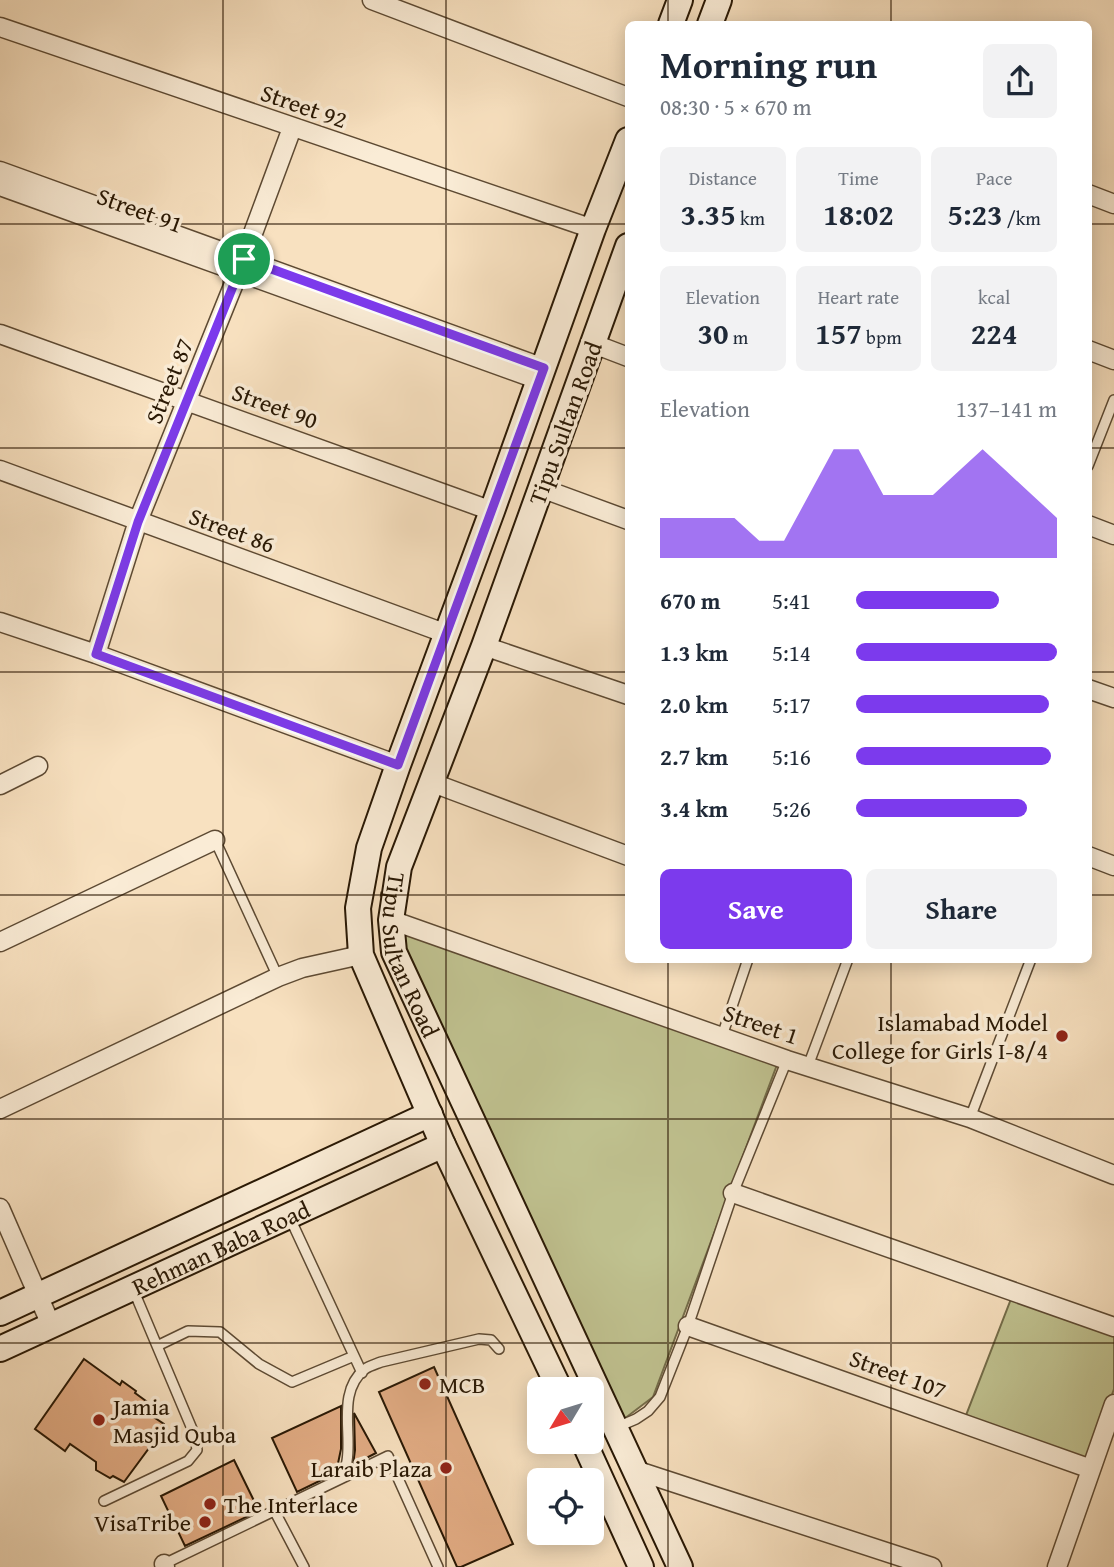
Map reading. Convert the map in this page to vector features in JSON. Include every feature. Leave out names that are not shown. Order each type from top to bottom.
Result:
[{"type":"street","points":[[372,0],[625,96]]},
{"type":"street","points":[[672,21],[680,0]]},
{"type":"street","points":[[711,21],[719,0]]},
{"type":"street","name":"Street 92","points":[[0,27],[593,229]]},
{"type":"street","name":"Street 87","points":[[96,654],[138,522],[241,265],[292,128]]},
{"type":"street","name":"Tipu Sultan Road","points":[[554,1377],[429,1114],[361,955],[358,908],[369,848],[398,765],[625,148]]},
{"type":"street","points":[[0,171],[241,265]]},
{"type":"street","name":"Street 91","points":[[0,186],[241,265],[541,374]]},
{"type":"street","points":[[1092,196],[1114,204]]},
{"type":"street","name":"Tipu Sultan Road","points":[[625,255],[457,720],[399,867],[391,920],[394,952],[680,1567]]},
{"type":"street","name":"Street 90","points":[[0,334],[492,511]]},
{"type":"street","points":[[594,344],[625,356]]},
{"type":"street","points":[[1092,352],[1114,360]]},
{"type":"street","points":[[523,425],[559,439]]},
{"type":"street","name":"Street 86","points":[[0,470],[447,634]]},
{"type":"street","points":[[541,488],[625,519]]},
{"type":"street","points":[[1092,527],[1114,535]]},
{"type":"street","points":[[0,622],[96,654],[398,765]]},
{"type":"street","points":[[484,646],[625,694]]},
{"type":"street","points":[[1092,690],[1114,698]]},
{"type":"street","points":[[421,704],[457,720]]},
{"type":"street","points":[[0,785],[38,766]]},
{"type":"street","points":[[433,783],[625,855]]},
{"type":"street","points":[[0,942],[215,840]]},
{"type":"street","points":[[1092,858],[1114,866]]},
{"type":"street","name":"Street 1","points":[[391,920],[786,1060],[970,1118],[1114,1175]]},
{"type":"street","points":[[0,1109],[278,977],[302,968],[361,955]]},
{"type":"street","name":"Rehman Baba Road","points":[[0,1313],[429,1114]]},
{"type":"street","name":"Rehman Baba Road","points":[[0,1349],[443,1144]]},
{"type":"street","points":[[733,1193],[1114,1327]]},
{"type":"street","points":[[0,1208],[51,1325]]},
{"type":"street","points":[[534,1334],[564,1321]]},
{"type":"street","name":"Street 107","points":[[688,1326],[1091,1469]]},
{"type":"street","points":[[1057,1567],[1114,1404]]},
{"type":"street","points":[[589,1454],[641,1567]]},
{"type":"street","points":[[632,1468],[932,1567]]},
{"type":"lane","points":[[1092,456],[1114,400]]},
{"type":"lane","points":[[215,840],[278,977]]},
{"type":"lane","points":[[722,1036],[747,963]]},
{"type":"lane","points":[[808,1066],[847,963]]},
{"type":"lane","points":[[970,1118],[1029,963]]},
{"type":"lane","points":[[614,1428],[636,1419],[660,1397],[688,1326],[733,1193],[786,1060]]},
{"type":"lane","points":[[289,1216],[362,1373]]},
{"type":"lane","points":[[104,1501],[188,1461],[197,1450],[195,1436],[133,1289]]},
{"type":"lane","points":[[157,1346],[188,1331],[220,1332],[259,1364],[292,1382],[354,1356]]},
{"type":"lane","points":[[342,1478],[348,1460],[347,1410],[350,1395],[362,1373],[381,1362],[479,1339],[491,1340],[499,1349]]},
{"type":"lane","points":[[162,1566],[388,1456],[438,1567]]},
{"type":"lane","points":[[274,1510],[304,1567]]},
{"type":"green space","points":[[397,927],[778,1062],[653,1397],[624,1419],[604,1377],[401,953]]},
{"type":"green space","points":[[1011,1299],[1114,1334],[1114,1389],[1088,1463],[965,1418]]},
{"type":"building","name":"Jamia Masjid Quba","points":[[84,1359],[120,1385],[122,1381],[136,1391],[135,1393],[157,1409],[152,1416],[164,1424],[124,1482],[96,1470],[96,1462],[70,1444],[65,1451],[35,1429]]},
{"type":"building","name":"Laraib Plaza","points":[[434,1367],[513,1544],[461,1567],[457,1567],[379,1392]]},
{"type":"building","points":[[341,1406],[341,1449],[336,1473],[297,1492],[272,1438]]},
{"type":"building","points":[[354,1413],[376,1453],[353,1465],[355,1450]]},
{"type":"building","name":"The Interlace","points":[[234,1460],[259,1511],[185,1546],[161,1496]]},
{"type":"place","name":"Islamabad Model College for Girls I-8/4","points":[[1062,1036]]},
{"type":"place","name":"MCB","points":[[425,1384]]},
{"type":"place","name":"Jamia Masjid Quba","points":[[99,1420]]},
{"type":"place","name":"Laraib Plaza","points":[[446,1468]]},
{"type":"place","name":"The Interlace","points":[[210,1504]]},
{"type":"place","name":"VisaTribe","points":[[205,1522]]},
{"type":"route","points":[[244,259],[544,368],[398,765],[96,654],[138,522],[244,259]]}]
